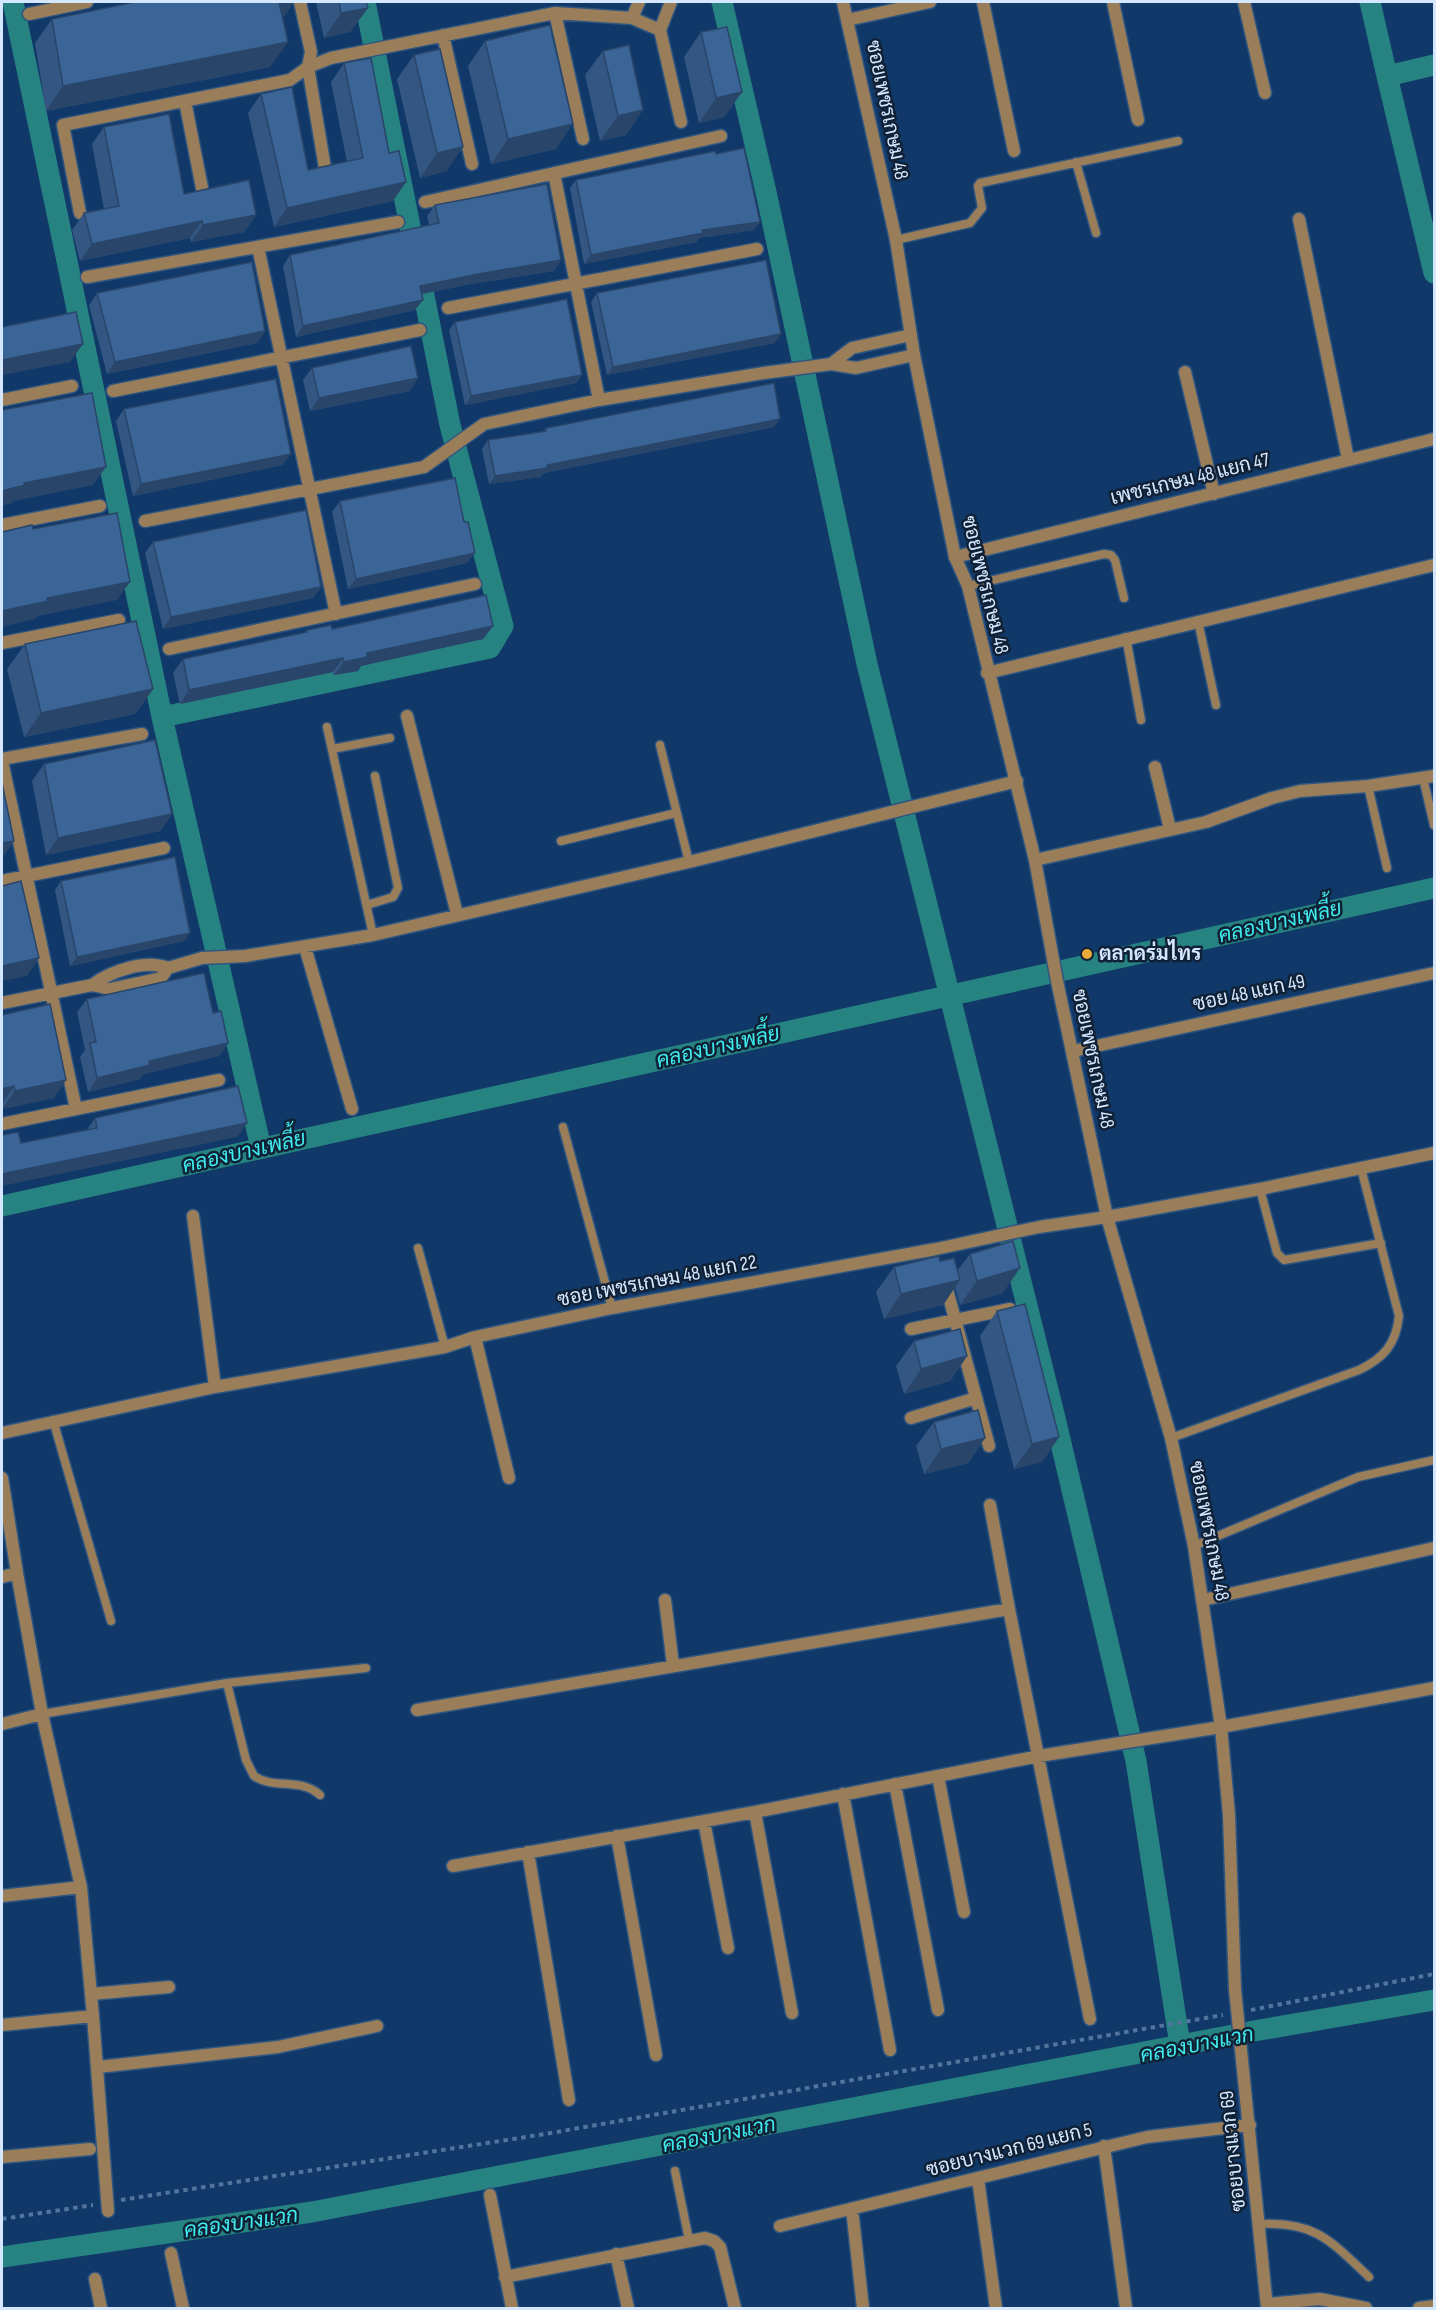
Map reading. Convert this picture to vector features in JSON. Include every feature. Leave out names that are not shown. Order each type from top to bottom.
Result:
[{"type":"street","points":[[29,14],[87,2]]},
{"type":"street","points":[[300,2],[311,52],[308,67],[325,168]]},
{"type":"street","points":[[632,18],[639,2]]},
{"type":"street","points":[[670,2],[660,30],[681,122]]},
{"type":"street","name":"ซอยเพชรเกษม 48","points":[[843,2],[896,240],[914,355],[955,557],[968,586],[987,672],[1017,781],[1107,1217],[1171,1438],[1194,1546],[1221,1727],[1229,1815],[1235,1989]]},
{"type":"street","points":[[847,20],[930,2]]},
{"type":"street","points":[[983,2],[1014,151]]},
{"type":"street","points":[[1113,2],[1138,120]]},
{"type":"street","points":[[1244,2],[1265,93]]},
{"type":"street","points":[[555,13],[583,139]]},
{"type":"street","points":[[80,213],[63,125],[290,80],[308,67],[331,58],[555,13],[632,18],[660,30]]},
{"type":"street","points":[[443,35],[472,164]]},
{"type":"street","points":[[185,101],[202,188]]},
{"type":"street","points":[[424,202],[721,136]]},
{"type":"street","points":[[554,173],[598,400]]},
{"type":"street","points":[[1299,219],[1348,459]]},
{"type":"street","points":[[87,277],[398,222]]},
{"type":"street","points":[[258,247],[336,614]]},
{"type":"street","points":[[448,308],[757,249]]},
{"type":"street","points":[[113,391],[420,330]]},
{"type":"street","points":[[831,364],[852,348],[911,334]]},
{"type":"street","points":[[145,521],[424,467],[484,424],[598,400],[764,373],[831,364],[856,368],[914,355]]},
{"type":"street","points":[[1185,372],[1214,494]]},
{"type":"street","points":[[2,400],[72,386]]},
{"type":"street","name":"เพชรเกษม 48 แยก 47","points":[[955,557],[1434,439]]},
{"type":"street","points":[[2,525],[100,506]]},
{"type":"street","points":[[987,672],[1434,565]]},
{"type":"street","points":[[169,649],[475,584]]},
{"type":"street","points":[[2,643],[119,620]]},
{"type":"street","points":[[407,716],[457,914]]},
{"type":"street","points":[[76,1109],[2,760],[142,734]]},
{"type":"street","points":[[1155,767],[1170,829]]},
{"type":"street","points":[[1035,860],[1220,818],[1272,798],[1300,791],[1368,786],[1429,777]]},
{"type":"street","points":[[2,1003],[92,985],[110,989],[161,978],[168,968],[202,958],[245,956],[373,935],[689,862],[1017,781]]},
{"type":"street","points":[[2,881],[164,848]]},
{"type":"street","points":[[305,947],[352,1109]]},
{"type":"street","name":"ซอย 48 แยก 49","points":[[1073,1050],[1434,973]]},
{"type":"street","points":[[2,1124],[219,1080]]},
{"type":"street","name":"ซอย เพชรเกษม 48 แยก 22","points":[[2,1433],[215,1386],[445,1347],[475,1336],[612,1308],[939,1258],[989,1236],[1260,1189],[1434,1153]]},
{"type":"street","points":[[193,1216],[215,1386]]},
{"type":"street","points":[[939,1258],[989,1446]]},
{"type":"street","points":[[911,1329],[1014,1308]]},
{"type":"street","points":[[475,1336],[509,1478]]},
{"type":"street","points":[[911,1418],[976,1398]]},
{"type":"street","points":[[2,1478],[42,1714],[81,1887],[108,2206]]},
{"type":"street","points":[[990,1505],[1090,2019]]},
{"type":"street","points":[[1203,1600],[1434,1548]]},
{"type":"street","points":[[2,1577],[17,1573]]},
{"type":"street","points":[[665,1600],[673,1665]]},
{"type":"street","points":[[417,1710],[1009,1609]]},
{"type":"street","points":[[453,1866],[755,1812],[1039,1756],[1221,1727],[1434,1688]]},
{"type":"street","points":[[2,1724],[42,1714]]},
{"type":"street","points":[[938,1776],[964,1912]]},
{"type":"street","points":[[896,1784],[938,2010]]},
{"type":"street","points":[[843,1794],[890,2050]]},
{"type":"street","points":[[755,1812],[792,2013]]},
{"type":"street","points":[[704,1821],[728,1948]]},
{"type":"street","points":[[617,1836],[657,2055]]},
{"type":"street","points":[[528,1852],[569,2100]]},
{"type":"street","points":[[2,1896],[81,1887]]},
{"type":"street","points":[[91,1994],[169,1987]]},
{"type":"street","name":"ซอยบางแวก 69","points":[[1235,1989],[1267,2306]]},
{"type":"street","points":[[2,2025],[93,2016]]},
{"type":"street","points":[[98,2067],[278,2047],[377,2026]]},
{"type":"street","name":"ซอยบางแวก 69 แยก 5","points":[[780,2226],[978,2179],[1104,2146],[1147,2137],[1250,2125]]},
{"type":"street","points":[[1104,2146],[1126,2308]]},
{"type":"street","points":[[2,2157],[90,2149]]},
{"type":"street","points":[[978,2179],[996,2308]]},
{"type":"street","points":[[490,2195],[512,2308]]},
{"type":"street","points":[[852,2209],[863,2308]]},
{"type":"street","points":[[505,2277],[689,2240],[710,2239],[720,2247],[735,2308]]},
{"type":"street","points":[[171,2253],[183,2308]]},
{"type":"street","points":[[616,2254],[628,2308]]},
{"type":"street","points":[[95,2279],[101,2308]]},
{"type":"street","points":[[1267,2306],[1320,2299],[1335,2300],[1366,2308]]},
{"type":"street","points":[[1419,2308],[1434,2306]]},
{"type":"lane","points":[[896,240],[970,224],[982,208],[978,186],[980,183],[1178,141]]},
{"type":"lane","points":[[1076,162],[1096,233]]},
{"type":"lane","points":[[968,586],[1104,554],[1111,555],[1115,560],[1124,598]]},
{"type":"lane","points":[[1198,621],[1216,705]]},
{"type":"lane","points":[[1126,637],[1141,720]]},
{"type":"lane","points":[[327,727],[373,935]]},
{"type":"lane","points":[[332,749],[390,738]]},
{"type":"lane","points":[[660,745],[689,862]]},
{"type":"lane","points":[[366,905],[393,897],[398,888],[375,776]]},
{"type":"lane","points":[[1429,777],[1434,825]]},
{"type":"lane","points":[[1368,786],[1388,868]]},
{"type":"lane","points":[[561,841],[676,813]]},
{"type":"lane","points":[[563,1127],[612,1308]]},
{"type":"lane","points":[[1171,1438],[1359,1371],[1384,1355],[1397,1330],[1399,1316],[1361,1168]]},
{"type":"lane","points":[[1260,1189],[1277,1252],[1284,1260],[1381,1243]]},
{"type":"lane","points":[[418,1248],[445,1347]]},
{"type":"lane","points":[[53,1420],[111,1621]]},
{"type":"lane","points":[[1194,1546],[1358,1477],[1434,1460]]},
{"type":"lane","points":[[42,1714],[226,1683],[366,1668]]},
{"type":"lane","points":[[226,1683],[246,1760],[254,1776],[269,1783],[300,1783],[311,1787],[320,1795]]},
{"type":"lane","points":[[675,2171],[689,2240]]},
{"type":"lane","points":[[1260,2224],[1301,2226],[1328,2241],[1369,2277]]},
{"type":"path","points":[[1242,2011],[1434,1974]]},
{"type":"path","points":[[2,2219],[108,2206],[545,2134],[1230,2013]]},
{"type":"building","points":[[135,2],[279,2],[288,42],[63,86],[52,19]]},
{"type":"building","points":[[339,2],[366,2],[368,8],[341,13]]},
{"type":"building","points":[[550,25],[573,124],[508,139],[485,41]]},
{"type":"building","points":[[727,27],[742,92],[716,98],[701,32]]},
{"type":"building","points":[[629,45],[643,110],[618,116],[603,51]]},
{"type":"building","points":[[440,49],[463,147],[437,153],[414,55]]},
{"type":"building","points":[[371,58],[389,153],[399,151],[406,182],[287,208],[261,94],[292,87],[308,170],[363,158],[344,63]]},
{"type":"building","points":[[169,114],[184,194],[249,180],[256,215],[203,225],[202,221],[92,244],[84,213],[119,206],[104,127]]},
{"type":"building","points":[[744,148],[760,222],[702,230],[703,233],[591,255],[576,180],[715,151],[716,154]]},
{"type":"building","points":[[547,184],[561,260],[420,286],[423,300],[303,326],[290,255],[439,223],[435,205]]},
{"type":"building","points":[[766,260],[781,334],[613,367],[597,293]]},
{"type":"building","points":[[252,262],[265,331],[115,362],[97,293]]},
{"type":"building","points":[[567,299],[582,375],[471,396],[455,322]]},
{"type":"building","points":[[76,312],[83,344],[2,360],[2,327]]},
{"type":"building","points":[[411,346],[418,378],[319,398],[312,368]]},
{"type":"building","points":[[276,379],[291,454],[141,484],[124,409]]},
{"type":"building","points":[[774,383],[780,419],[547,465],[547,468],[495,476],[488,440],[546,431],[546,428]]},
{"type":"building","points":[[92,393],[106,467],[24,483],[25,485],[2,491],[2,410]]},
{"type":"building","points":[[455,478],[464,522],[468,522],[475,553],[356,579],[340,501]]},
{"type":"building","points":[[306,510],[321,587],[171,617],[153,542]]},
{"type":"building","points":[[117,513],[130,582],[47,598],[48,601],[2,611],[2,532],[32,525],[33,529]]},
{"type":"building","points":[[486,595],[493,626],[367,653],[367,657],[344,662],[343,658],[189,690],[183,659],[307,632],[307,630],[331,625],[332,629]]},
{"type":"building","points":[[136,621],[153,689],[41,713],[25,644]]},
{"type":"building","points":[[155,740],[172,814],[58,838],[44,764]]},
{"type":"building","points":[[2,783],[14,841],[2,843]]},
{"type":"building","points":[[175,857],[190,933],[77,957],[61,881]]},
{"type":"building","points":[[21,881],[39,958],[2,966],[2,886]]},
{"type":"building","points":[[204,973],[213,1013],[221,1011],[228,1043],[149,1061],[150,1065],[97,1078],[90,1043],[96,1042],[87,999]]},
{"type":"building","points":[[50,1004],[66,1080],[15,1091],[14,1086],[2,1089],[2,1015]]},
{"type":"building","points":[[238,1086],[247,1123],[2,1174],[2,1135],[18,1132],[21,1143],[97,1128],[95,1118]]},
{"type":"building","points":[[1013,1241],[1020,1268],[977,1281],[970,1254]]},
{"type":"building","points":[[939,1256],[940,1261],[954,1258],[960,1280],[901,1294],[894,1267]]},
{"type":"building","points":[[1025,1304],[1059,1437],[1032,1444],[997,1311]]},
{"type":"building","points":[[960,1329],[967,1356],[921,1369],[914,1341]]},
{"type":"building","points":[[978,1410],[985,1438],[941,1449],[934,1422]]},
{"type":"waterway","points":[[13,2],[162,717],[261,1148]]},
{"type":"waterway","points":[[162,717],[490,648],[503,626],[450,425],[365,2]]},
{"type":"waterway","points":[[722,2],[766,192],[867,664],[1055,1418],[1136,1761],[1180,2045]]},
{"type":"waterway","points":[[1370,2],[1387,76]]},
{"type":"waterway","points":[[1434,65],[1387,76],[1434,273]]},
{"type":"waterway","name":"คลองบางเพลี้ย","points":[[2,1206],[1434,888]]},
{"type":"waterway","name":"คลองบางแวก","points":[[2,2257],[312,2212],[1254,2031],[1434,2000]]},
{"type":"place","name":"ตลาดร่มไทร","points":[[1087,954]]}]
